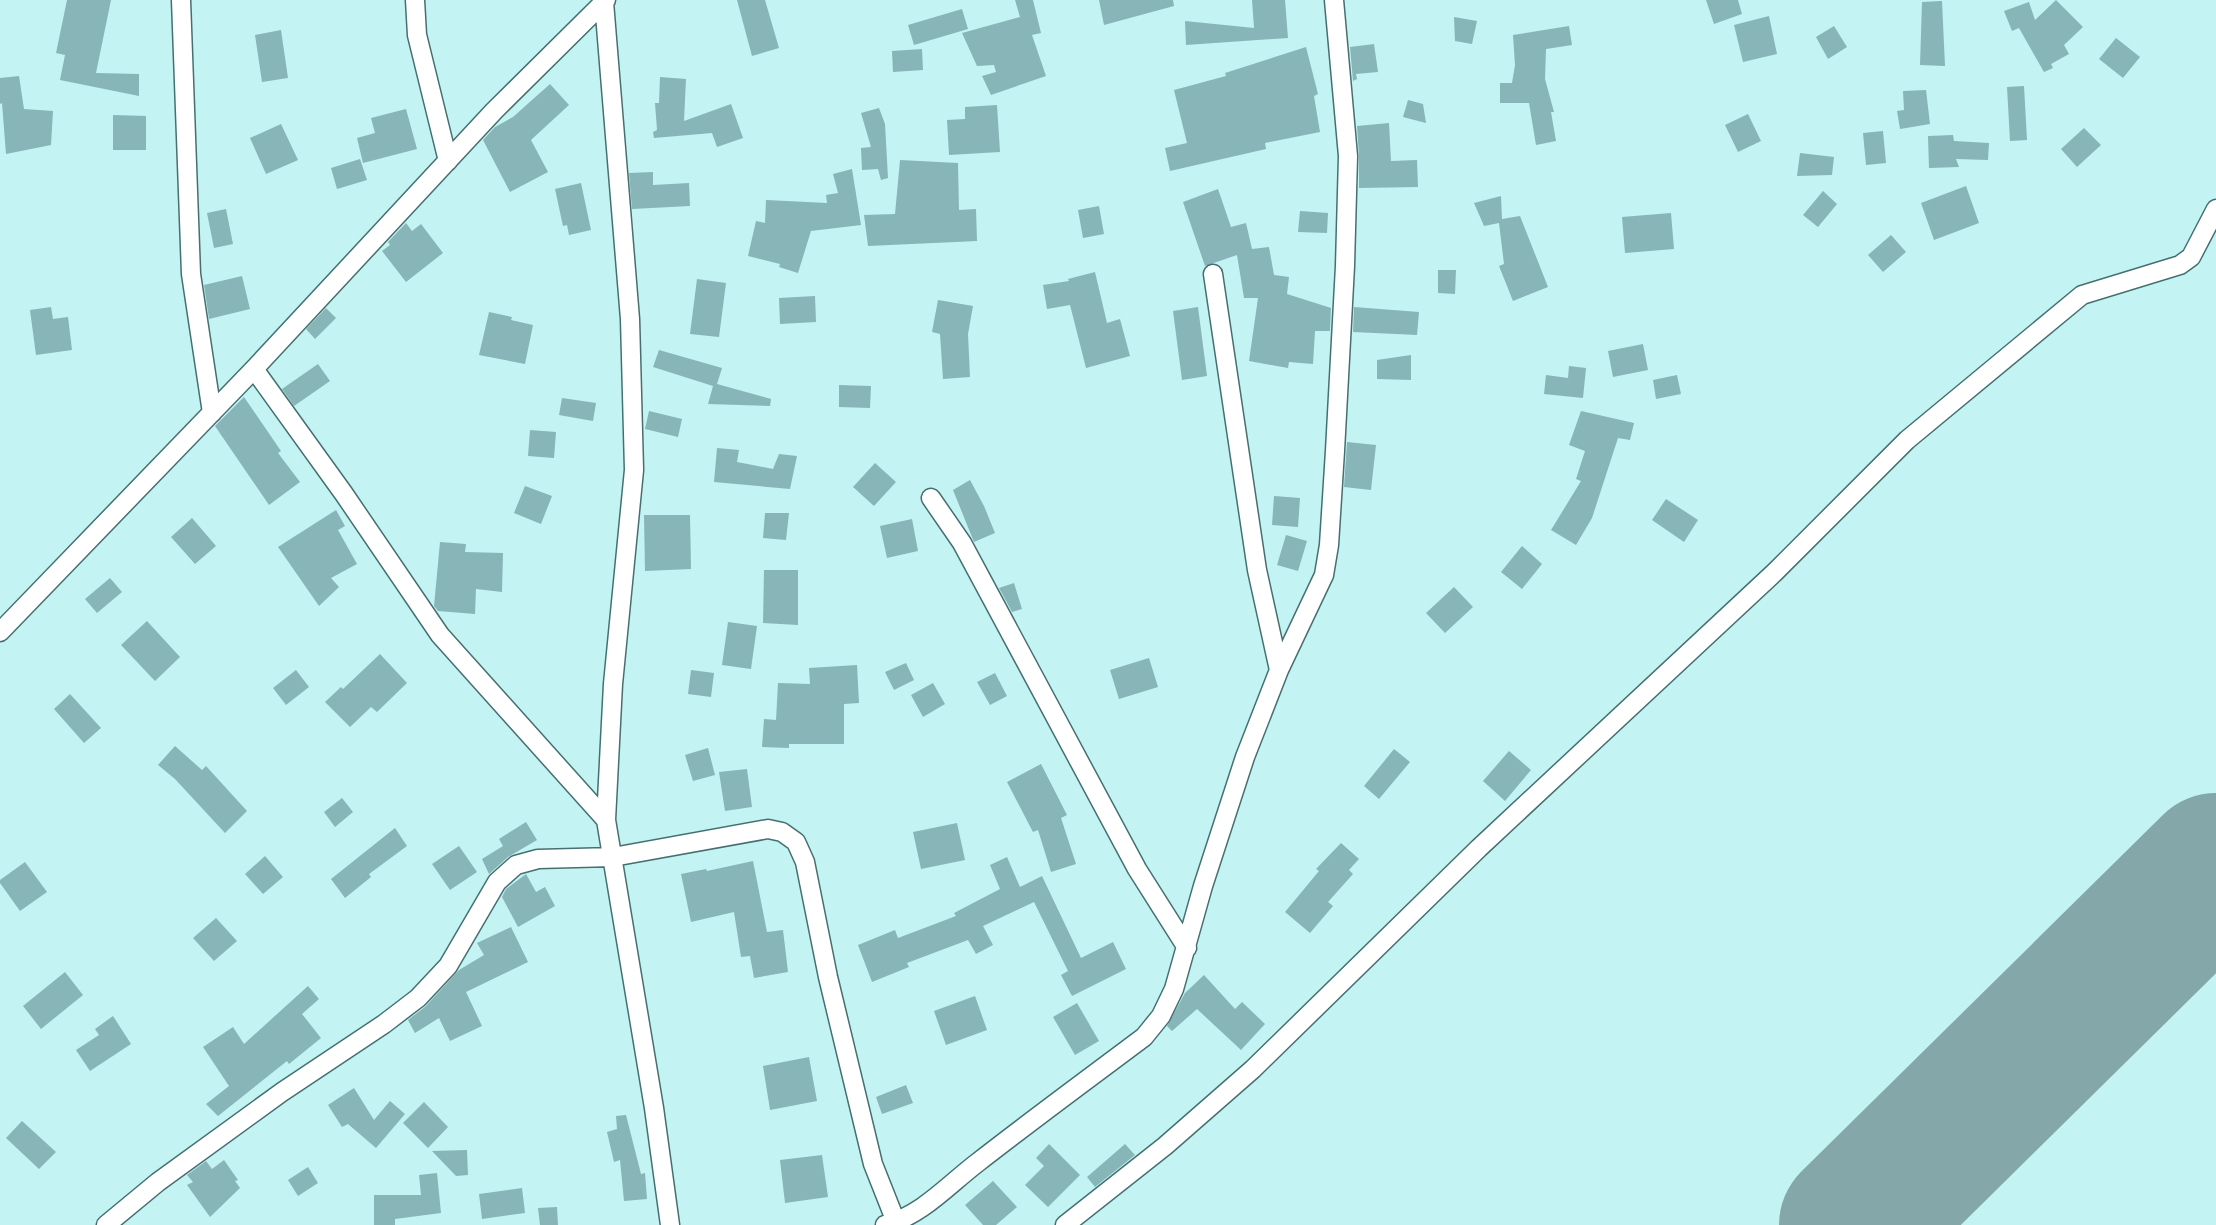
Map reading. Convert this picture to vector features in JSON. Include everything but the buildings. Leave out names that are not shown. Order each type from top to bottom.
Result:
[{"type":"street","points":[[181,0],[191,274],[212,413]]},
{"type":"street","points":[[415,0],[417,36],[448,161]]},
{"type":"street","points":[[106,1225],[214,1141],[418,999],[448,966],[497,882],[516,865],[538,859],[613,858],[768,829],[782,832],[796,842],[805,862],[828,977],[890,1224],[921,1210],[975,1164],[1144,1037],[1161,1016],[1174,989],[1203,887],[1245,757],[1279,670],[1324,575],[1329,545],[1345,266],[1348,156],[1334,0]]},
{"type":"street","points":[[0,632],[254,369],[494,111],[605,1]]},
{"type":"street","points":[[605,1],[630,318],[634,470],[613,684],[607,820],[670,1225]]},
{"type":"street","points":[[1065,1225],[1165,1146],[1253,1069],[1469,858],[1775,572],[1907,440],[2082,295],[2180,264],[2191,257],[2216,209]]},
{"type":"street","points":[[1213,274],[1256,570],[1279,670]]},
{"type":"street","points":[[254,369],[344,494],[440,635],[607,820]]},
{"type":"street","points":[[931,498],[962,543],[1137,869],[1187,948]]},
{"type":"runway","points":[[1854,1225],[2216,868]]}]
